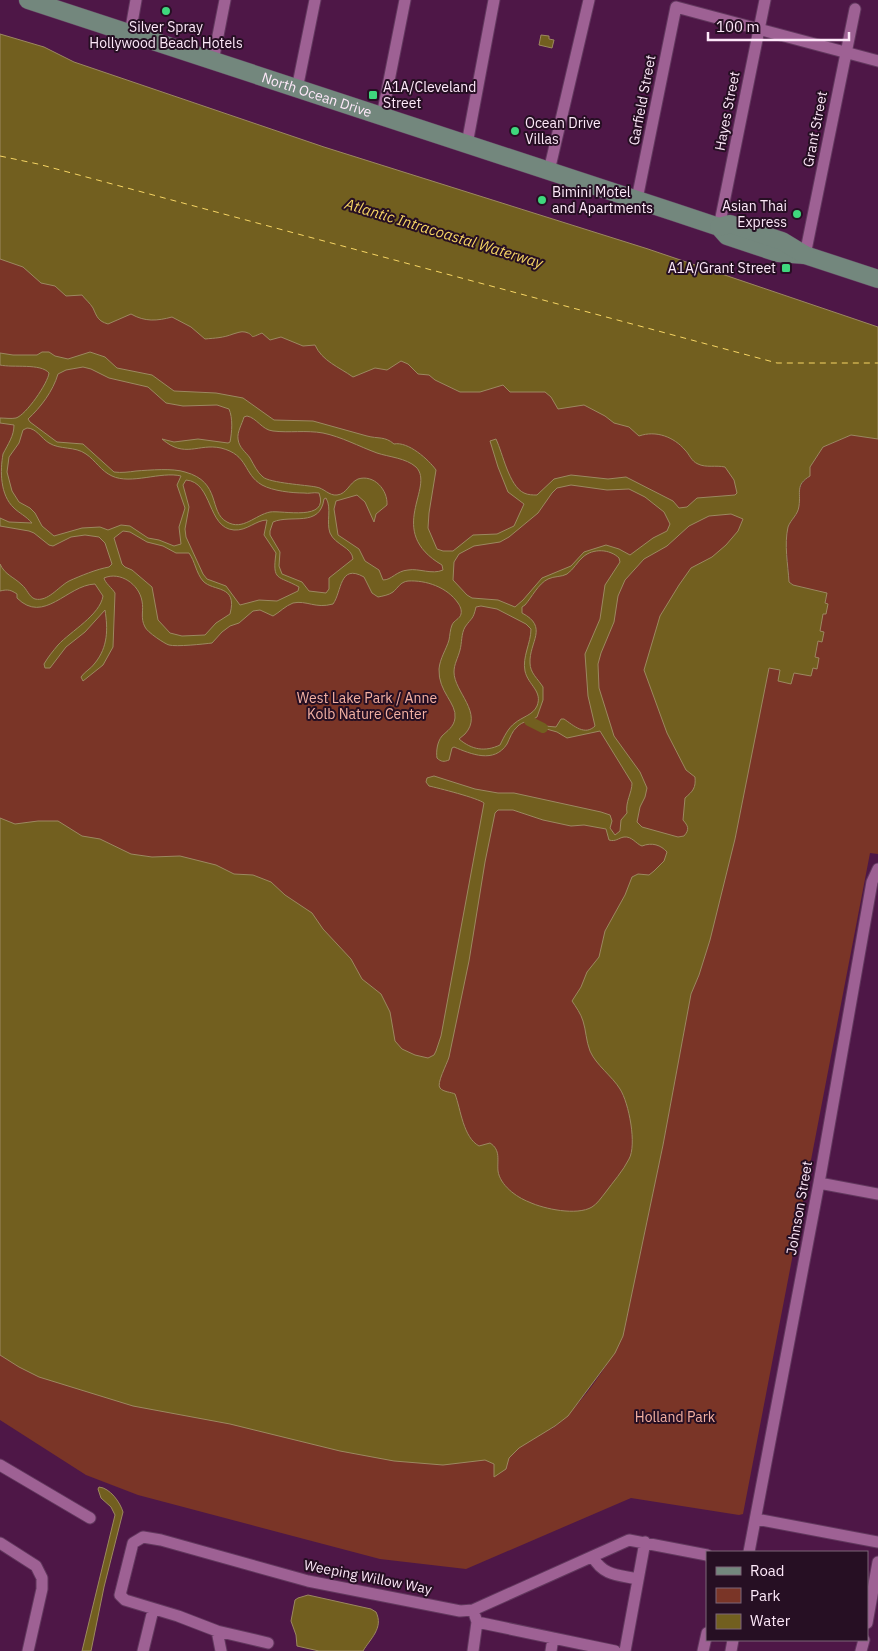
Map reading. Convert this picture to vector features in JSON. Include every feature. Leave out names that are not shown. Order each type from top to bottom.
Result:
[{"type":"main road","name":"North Ocean Drive","points":[[39,2],[130,34],[637,199],[719,227],[727,236],[778,253],[805,255],[878,279]]},
{"type":"street","points":[[130,34],[136,0]]},
{"type":"street","points":[[213,61],[225,0]]},
{"type":"street","points":[[297,88],[315,0]]},
{"type":"street","points":[[382,116],[405,0]]},
{"type":"street","points":[[467,144],[494,0]]},
{"type":"street","points":[[549,171],[589,0]]},
{"type":"street","name":"Hayes Street","points":[[719,227],[764,0]]},
{"type":"street","name":"Garfield Street","points":[[637,199],[676,7],[759,28]]},
{"type":"street","name":"Grant Street","points":[[805,255],[855,9]]},
{"type":"street","points":[[759,28],[878,61]]},
{"type":"street","name":"Johnson Street","points":[[749,1551],[872,882],[878,869]]},
{"type":"street","points":[[818,1183],[878,1194]]},
{"type":"street","points":[[0,1465],[90,1518]]},
{"type":"street","points":[[756,1519],[878,1542]]},
{"type":"street","name":"Weeping Willow Way","points":[[153,1610],[124,1600],[120,1594],[133,1543],[143,1537],[161,1540],[308,1581],[460,1611],[473,1610],[629,1540],[706,1555]]},
{"type":"street","points":[[625,1651],[645,1542]]},
{"type":"street","points":[[0,1543],[36,1566],[42,1578],[42,1589],[28,1651]]},
{"type":"street","points":[[593,1556],[597,1564],[605,1571],[638,1579]]},
{"type":"street","points":[[868,1617],[878,1562]]},
{"type":"street","points":[[143,1651],[153,1610],[178,1616],[217,1631],[268,1643]]},
{"type":"street","points":[[472,1651],[477,1622],[473,1610]]},
{"type":"street","points":[[477,1622],[615,1651]]},
{"type":"street","points":[[217,1631],[221,1651]]},
{"type":"street","points":[[551,1651],[553,1638]]},
{"type":"street","points":[[703,1651],[706,1638]]},
{"type":"green space","name":"West Lake Park / Anne Kolb Nature Center","points":[[0,210],[793,449],[616,1341],[550,1430],[570,1413],[591,1387],[610,1360],[623,1336],[663,1145],[691,994],[710,940],[735,839],[769,667],[780,670],[791,683],[794,673],[813,668],[817,669],[815,658],[818,641],[822,641],[824,632],[820,631],[823,614],[826,614],[827,593],[793,585],[789,582],[787,534],[789,524],[798,509],[800,489],[810,476],[810,467],[823,447],[851,435],[878,439],[878,854],[870,853],[743,1514],[739,1515],[631,1498],[466,1569],[380,1559],[138,1495],[86,1475],[0,1420]]},
{"type":"water","name":"Atlantic Intracoastal Waterway","points":[[0,34],[44,47],[74,62],[324,147],[648,249],[878,327],[878,439],[851,435],[823,447],[810,467],[810,476],[800,486],[798,509],[788,527],[786,548],[789,582],[793,585],[827,593],[825,603],[828,604],[826,614],[823,614],[820,631],[824,632],[822,642],[818,641],[815,657],[819,658],[817,669],[813,668],[811,676],[794,673],[791,684],[778,681],[780,670],[769,668],[735,839],[710,940],[691,994],[663,1145],[623,1336],[615,1353],[568,1416],[519,1448],[509,1458],[506,1469],[494,1477],[494,1464],[485,1460],[443,1465],[394,1461],[340,1451],[230,1424],[133,1406],[39,1377],[0,1355],[0,818],[15,824],[58,821],[82,836],[100,839],[131,854],[152,857],[180,856],[216,865],[234,874],[253,875],[271,882],[285,895],[312,913],[323,929],[351,959],[362,979],[381,994],[390,1012],[395,1041],[402,1049],[428,1058],[434,1055],[441,1036],[484,803],[429,786],[426,782],[427,778],[434,776],[475,789],[498,793],[514,793],[601,812],[610,815],[612,821],[610,828],[615,835],[620,831],[621,820],[627,813],[632,783],[600,731],[567,738],[557,732],[543,728],[545,726],[556,727],[561,719],[583,730],[591,729],[595,726],[588,696],[585,654],[600,619],[605,585],[620,562],[619,558],[606,551],[596,551],[587,554],[567,574],[544,581],[522,607],[522,613],[530,618],[536,629],[530,655],[530,667],[543,687],[543,700],[537,717],[519,725],[502,750],[489,756],[482,756],[454,747],[452,748],[449,760],[443,761],[437,758],[439,741],[452,726],[455,718],[453,707],[441,684],[439,669],[452,625],[460,616],[461,611],[453,597],[429,583],[408,581],[401,584],[391,593],[378,597],[372,593],[364,577],[350,574],[342,581],[333,604],[321,606],[298,602],[293,603],[273,616],[260,610],[253,611],[239,623],[230,626],[222,632],[212,643],[173,646],[156,638],[146,629],[140,595],[133,584],[128,580],[110,576],[104,578],[115,593],[113,647],[103,665],[83,681],[81,677],[95,663],[105,644],[107,624],[105,610],[85,632],[66,647],[50,668],[45,668],[44,664],[58,645],[97,610],[103,596],[95,584],[75,590],[46,606],[37,607],[27,605],[17,598],[17,594],[13,592],[7,590],[0,591],[0,564],[4,571],[19,582],[31,597],[40,599],[49,596],[69,581],[109,567],[112,564],[105,543],[99,537],[85,535],[71,537],[53,546],[29,531],[0,526],[0,518],[9,522],[32,523],[9,503],[4,490],[1,475],[3,454],[12,436],[14,425],[0,423],[0,418],[16,418],[20,416],[41,391],[49,373],[40,368],[0,365],[0,353],[37,355],[42,352],[49,352],[55,356],[68,359],[90,352],[105,357],[117,368],[152,375],[174,391],[216,393],[243,398],[274,420],[313,421],[412,448],[436,470],[428,528],[437,549],[443,551],[453,551],[473,535],[497,534],[514,526],[524,504],[508,492],[490,441],[496,439],[514,484],[529,495],[537,495],[554,479],[571,475],[608,479],[626,477],[673,501],[679,508],[687,507],[697,498],[735,495],[737,493],[734,480],[725,467],[704,466],[696,463],[681,445],[670,438],[658,434],[639,436],[629,427],[614,423],[584,405],[558,409],[551,397],[545,392],[510,392],[503,385],[480,392],[460,392],[429,375],[418,374],[408,364],[401,361],[387,370],[375,368],[353,377],[326,360],[315,345],[303,346],[281,337],[270,340],[262,333],[253,337],[249,333],[244,332],[205,339],[191,327],[172,317],[151,320],[131,314],[108,324],[98,318],[92,306],[82,295],[66,296],[55,286],[41,283],[23,267],[0,259]],"holes":[[[83,367],[109,378],[148,387],[166,403],[183,406],[217,405],[229,409],[232,425],[230,442],[228,443],[198,439],[174,442],[162,439],[178,448],[213,447],[230,451],[237,455],[256,481],[262,485],[283,491],[319,493],[321,502],[318,508],[303,513],[270,512],[238,525],[227,522],[221,517],[210,490],[197,477],[185,472],[168,470],[114,472],[83,444],[57,442],[28,419],[46,398],[58,374],[66,370]],[[247,416],[269,430],[323,433],[412,464],[416,467],[420,476],[414,524],[416,538],[425,552],[442,565],[443,570],[434,572],[408,570],[383,580],[379,570],[365,561],[359,549],[338,535],[334,509],[336,501],[357,495],[365,502],[374,522],[376,514],[387,505],[387,499],[379,484],[369,479],[358,479],[343,493],[334,495],[319,488],[267,479],[259,473],[243,450],[238,434],[244,417]],[[30,428],[53,445],[86,454],[112,476],[128,479],[164,475],[181,476],[177,485],[185,508],[179,527],[181,544],[174,546],[148,538],[130,526],[121,525],[108,530],[100,527],[82,528],[54,536],[42,526],[30,508],[19,502],[12,491],[7,472],[9,457],[19,443],[23,430]],[[186,480],[195,483],[201,488],[214,514],[225,527],[239,530],[267,520],[264,535],[276,553],[276,573],[281,579],[299,587],[298,591],[277,601],[259,600],[240,605],[226,586],[207,579],[203,574],[186,537],[185,529],[189,507],[183,485]],[[571,485],[607,490],[629,489],[645,497],[664,512],[670,524],[667,531],[653,538],[630,555],[606,545],[584,552],[571,566],[542,578],[515,607],[498,600],[472,598],[467,595],[453,580],[454,562],[459,554],[474,546],[500,542],[509,537],[538,513],[557,488]],[[326,498],[329,506],[330,533],[332,537],[350,552],[353,559],[329,578],[329,589],[326,593],[309,591],[302,582],[282,574],[279,566],[280,552],[270,535],[273,522],[311,517],[317,514]],[[731,514],[743,519],[738,531],[726,545],[712,557],[691,568],[679,585],[660,616],[644,670],[667,733],[686,770],[695,777],[693,789],[685,798],[683,820],[688,829],[684,836],[678,837],[642,827],[637,822],[647,788],[640,772],[614,736],[599,688],[598,664],[614,622],[618,596],[625,580],[644,559],[667,546],[689,526],[709,516]],[[123,531],[130,532],[147,542],[163,546],[176,553],[189,553],[203,581],[228,593],[232,604],[230,614],[216,623],[205,635],[182,636],[170,633],[158,620],[152,587],[122,564],[114,538]],[[476,607],[497,609],[526,624],[531,629],[524,666],[527,676],[537,692],[537,706],[530,714],[513,725],[506,733],[500,745],[489,749],[474,748],[459,739],[470,726],[471,718],[470,710],[455,680],[454,672],[465,627],[474,614]],[[498,810],[513,810],[543,820],[571,826],[584,825],[606,829],[609,840],[613,841],[627,837],[642,846],[656,845],[667,852],[664,861],[649,875],[638,874],[632,877],[625,895],[605,931],[599,957],[587,972],[581,987],[572,1001],[582,1018],[593,1056],[617,1084],[623,1095],[629,1114],[632,1134],[631,1153],[627,1163],[596,1204],[586,1210],[552,1209],[529,1202],[514,1194],[505,1186],[499,1176],[496,1149],[490,1143],[479,1146],[474,1142],[463,1123],[455,1094],[443,1090],[439,1086],[449,1057],[469,961],[485,862],[495,813]]]},
{"type":"water","points":[[541,35],[549,36],[549,39],[554,40],[552,48],[539,45]]},
{"type":"water","points":[[99,1487],[107,1490],[114,1496],[123,1512],[104,1587],[91,1651],[82,1651],[115,1515],[111,1507],[101,1498]]},
{"type":"water","points":[[308,1595],[371,1609],[376,1612],[378,1618],[377,1628],[363,1651],[319,1651],[297,1646],[296,1635],[291,1621],[295,1600]]},
{"type":"waterway","points":[[529,721],[543,728]]},
{"type":"ferry route","points":[[0,156],[38,164],[777,363],[878,363]]},
{"type":"place","name":"Silver Spray Hollywood Beach Hotels","points":[[166,11]]},
{"type":"place","name":"A1A/Cleveland Street","points":[[373,95]]},
{"type":"place","name":"Ocean Drive Villas","points":[[515,131]]},
{"type":"place","name":"Bimini Motel and Apartments","points":[[542,200]]},
{"type":"place","name":"Asian Thai Express","points":[[797,214]]},
{"type":"place","name":"A1A/Grant Street","points":[[786,268]]},
{"type":"park label","name":"Holland Park","points":[[675,1417]]}]
